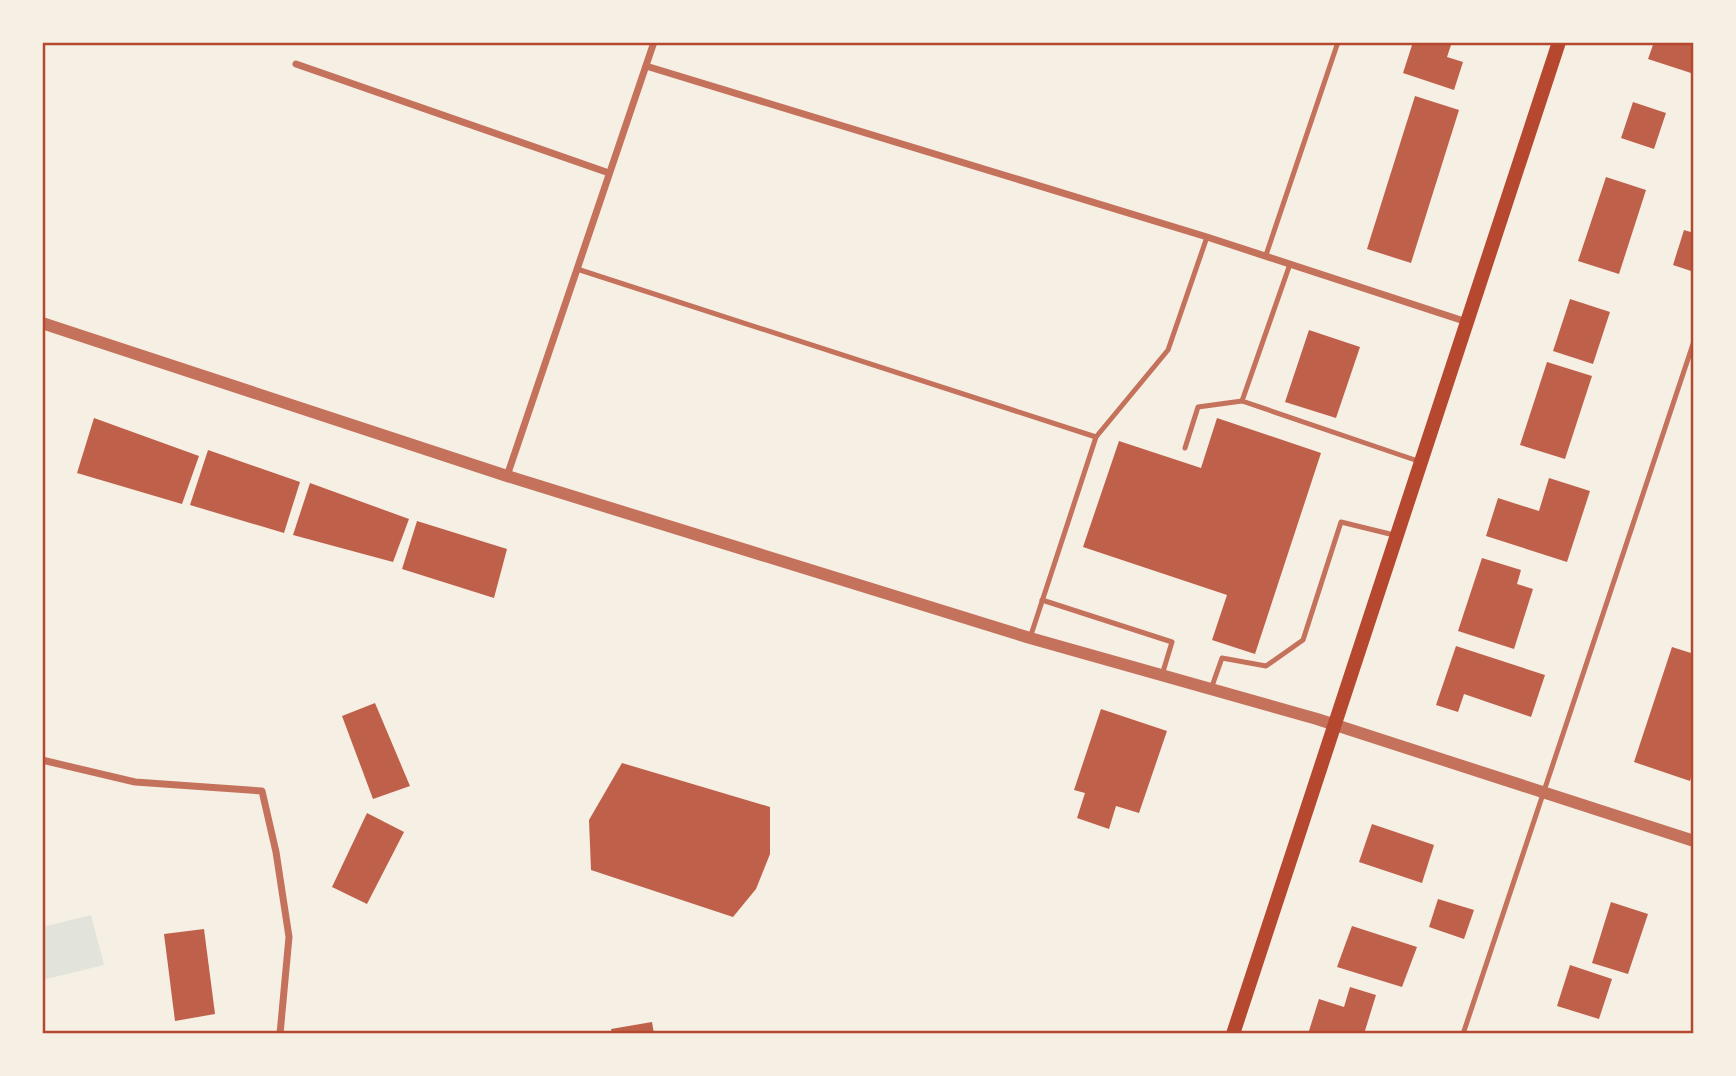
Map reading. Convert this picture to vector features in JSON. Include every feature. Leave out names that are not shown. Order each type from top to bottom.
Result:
[{"type":"main road","points":[[1233,1034],[1559,42]]},
{"type":"street","points":[[507,476],[654,42]]},
{"type":"street","points":[[296,64],[609,173]]},
{"type":"street","points":[[646,66],[1266,255],[1467,322]]},
{"type":"street","points":[[42,323],[507,476],[1030,638],[1317,719],[1694,841]]},
{"type":"street","points":[[42,760],[135,782],[262,791],[280,873],[289,937],[280,1034]]},
{"type":"lane","points":[[1266,255],[1338,42]]},
{"type":"lane","points":[[1030,638],[1096,437],[1168,350],[1207,237]]},
{"type":"lane","points":[[1242,401],[1290,264]]},
{"type":"lane","points":[[577,269],[1096,437]]},
{"type":"lane","points":[[1463,1034],[1694,341]]},
{"type":"lane","points":[[1185,448],[1198,407],[1242,401],[1421,462]]},
{"type":"lane","points":[[1211,689],[1222,658],[1266,666],[1303,640],[1341,522],[1397,536]]},
{"type":"lane","points":[[1042,600],[1172,642],[1161,675]]},
{"type":"shaded area","points":[[91,915],[104,965],[42,980],[42,927]]},
{"type":"building","points":[[1413,42],[1452,42],[1447,57],[1463,62],[1454,90],[1403,73]]},
{"type":"building","points":[[1654,42],[1694,42],[1691,73],[1648,59]]},
{"type":"building","points":[[1415,96],[1459,110],[1411,263],[1367,249]]},
{"type":"building","points":[[1633,102],[1666,113],[1654,149],[1621,138]]},
{"type":"building","points":[[1606,177],[1646,190],[1619,274],[1578,261]]},
{"type":"building","points":[[1684,230],[1694,233],[1694,272],[1673,265]]},
{"type":"building","points":[[1570,299],[1610,312],[1593,364],[1553,351]]},
{"type":"building","points":[[1309,330],[1360,347],[1336,418],[1285,402]]},
{"type":"building","points":[[1547,362],[1592,376],[1565,459],[1520,445]]},
{"type":"building","points":[[94,418],[199,456],[182,504],[77,473]]},
{"type":"building","points":[[1217,418],[1321,453],[1255,654],[1212,640],[1227,595],[1083,547],[1119,441],[1201,468]]},
{"type":"building","points":[[208,450],[300,482],[284,533],[190,505]]},
{"type":"building","points":[[1549,478],[1590,491],[1567,562],[1486,536],[1498,498],[1539,511]]},
{"type":"building","points":[[310,483],[409,519],[393,562],[293,535]]},
{"type":"building","points":[[417,521],[507,549],[494,598],[402,569]]},
{"type":"building","points":[[1482,558],[1521,570],[1517,584],[1533,589],[1514,649],[1458,631]]},
{"type":"building","points":[[1456,646],[1545,675],[1531,717],[1464,694],[1458,712],[1436,705]]},
{"type":"building","points":[[1672,647],[1694,654],[1694,768],[1690,781],[1634,762]]},
{"type":"building","points":[[375,703],[410,786],[373,799],[342,716]]},
{"type":"building","points":[[1101,709],[1167,731],[1139,813],[1116,806],[1109,829],[1077,818],[1085,793],[1074,790]]},
{"type":"building","points":[[622,763],[770,807],[770,854],[756,889],[733,917],[591,870],[589,820]]},
{"type":"building","points":[[367,813],[404,832],[367,904],[332,887]]},
{"type":"building","points":[[1372,824],[1434,845],[1422,883],[1359,862]]},
{"type":"building","points":[[1438,899],[1474,910],[1464,939],[1429,927]]},
{"type":"building","points":[[1611,902],[1648,914],[1628,974],[1592,963]]},
{"type":"building","points":[[1352,926],[1417,947],[1402,987],[1337,967]]},
{"type":"building","points":[[204,929],[215,1014],[175,1021],[164,934]]},
{"type":"building","points":[[1570,965],[1612,979],[1599,1019],[1557,1006]]},
{"type":"building","points":[[1350,987],[1376,995],[1364,1034],[1308,1034],[1319,999],[1344,1007]]},
{"type":"building","points":[[652,1022],[654,1034],[612,1034],[611,1029]]}]
